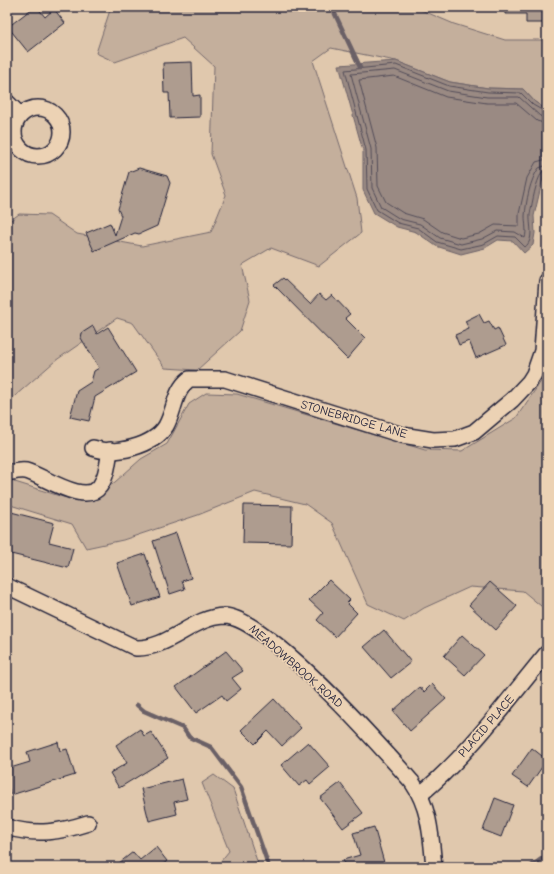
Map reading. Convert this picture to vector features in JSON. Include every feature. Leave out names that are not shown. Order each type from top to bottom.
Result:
[{"type":"street","points":[[7,102],[20,115]]},
{"type":"street","name":"STONEBRIDGE LANE","points":[[93,448],[99,450],[119,450],[152,440],[166,426],[181,385],[189,379],[225,379],[402,435],[433,440],[455,439],[474,432],[512,400],[534,374],[542,351],[547,281]]},
{"type":"street","points":[[7,473],[25,471],[72,491],[89,493],[99,488],[104,479],[110,450]]},
{"type":"street","name":"MEADOWBROOK ROAD","points":[[7,586],[136,648],[155,645],[216,617],[236,618],[245,622],[262,634],[351,713],[412,782],[421,794],[428,815],[434,867]]},
{"type":"street","name":"PLACID PLACE","points":[[421,794],[438,780],[472,742],[547,653]]},
{"type":"street","points":[[7,827],[21,831],[49,833],[63,831],[88,823]]},
{"type":"shaded area","points":[[111,7],[414,7],[454,24],[505,40],[547,40],[547,110],[535,102],[523,89],[488,88],[450,82],[396,61],[331,48],[313,61],[357,198],[361,233],[319,266],[271,248],[242,265],[250,300],[240,331],[197,370],[165,368],[133,323],[117,318],[55,361],[7,403],[7,223],[19,214],[49,215],[77,234],[142,246],[211,232],[226,195],[211,154],[214,66],[183,38],[115,62],[96,53]]},
{"type":"shaded area","points":[[547,376],[547,611],[523,591],[470,587],[424,608],[404,621],[368,604],[332,523],[305,504],[255,492],[198,515],[123,540],[86,548],[72,524],[7,504],[7,467],[15,482],[63,497],[92,498],[115,482],[141,459],[167,444],[189,404],[206,393],[237,394],[425,450],[462,451],[516,418],[544,377]]},
{"type":"shaded area","points":[[214,775],[233,789],[259,867],[216,867],[229,851],[202,783]]},
{"type":"water","points":[[396,61],[450,82],[488,88],[523,89],[535,102],[547,110],[547,170],[542,182],[534,216],[535,233],[533,245],[524,253],[513,241],[498,240],[485,248],[461,254],[436,246],[416,232],[397,227],[374,213],[363,190],[363,151],[339,65]]},
{"type":"building","points":[[34,7],[37,7],[45,17],[54,9],[65,23],[28,52],[8,27]]},
{"type":"building","points":[[505,7],[547,7],[547,23],[526,23],[526,14],[505,14]]},
{"type":"building","points":[[192,62],[193,96],[200,95],[200,117],[170,118],[169,93],[164,93],[163,63]]},
{"type":"building","points":[[139,168],[167,176],[170,183],[157,226],[139,234],[135,233],[94,251],[86,233],[110,223],[115,235],[121,216],[118,209],[129,172]]},
{"type":"building","points":[[283,278],[310,304],[319,294],[326,300],[332,295],[350,314],[345,318],[365,338],[347,359],[274,285]]},
{"type":"building","points":[[479,314],[484,323],[489,321],[494,330],[498,328],[506,345],[476,358],[469,341],[459,345],[455,335],[469,329],[465,321]]},
{"type":"building","points":[[93,326],[97,334],[108,327],[136,372],[95,397],[89,421],[70,417],[77,391],[91,382],[94,371],[99,368],[81,338],[82,333]]},
{"type":"building","points":[[244,505],[292,506],[291,544],[243,543]]},
{"type":"building","points":[[7,511],[54,523],[49,542],[73,548],[68,568],[7,553]]},
{"type":"building","points":[[176,533],[191,578],[182,581],[185,589],[170,594],[153,541]]},
{"type":"building","points":[[145,554],[160,597],[132,606],[117,563]]},
{"type":"building","points":[[329,580],[350,600],[347,603],[357,613],[335,637],[317,620],[323,613],[309,600]]},
{"type":"building","points":[[490,582],[517,606],[496,630],[469,605]]},
{"type":"building","points":[[384,630],[411,662],[391,678],[364,647]]},
{"type":"building","points":[[462,635],[484,655],[465,675],[444,656]]},
{"type":"building","points":[[226,651],[243,671],[232,678],[241,689],[226,701],[222,695],[196,713],[176,687]]},
{"type":"building","points":[[432,684],[446,699],[410,731],[393,711],[420,687],[424,692]]},
{"type":"building","points":[[274,699],[301,728],[282,746],[268,731],[255,744],[241,730]]},
{"type":"building","points":[[140,729],[144,736],[151,732],[168,758],[119,788],[110,773],[127,763],[116,745]]},
{"type":"building","points":[[58,742],[60,751],[67,749],[75,775],[11,795],[7,784],[7,769],[30,762],[27,752]]},
{"type":"building","points":[[308,742],[330,767],[310,784],[307,780],[299,786],[281,765]]},
{"type":"building","points":[[532,748],[547,760],[528,787],[512,776]]},
{"type":"building","points":[[182,779],[187,799],[174,802],[177,814],[149,821],[141,789]]},
{"type":"building","points":[[340,783],[363,813],[343,828],[320,798]]},
{"type":"building","points":[[495,798],[513,805],[501,837],[483,830]]},
{"type":"building","points":[[374,827],[385,866],[345,867],[343,860],[360,855],[353,833]]},
{"type":"building","points":[[156,847],[167,861],[160,867],[114,867],[133,852],[140,860]]},
{"type":"waterway","points":[[333,7],[360,67]]},
{"type":"waterway","points":[[137,705],[144,711],[183,728],[189,737],[211,747],[241,787],[269,867]]},
{"type":"waterway","points":[[530,867],[547,855]]}]
